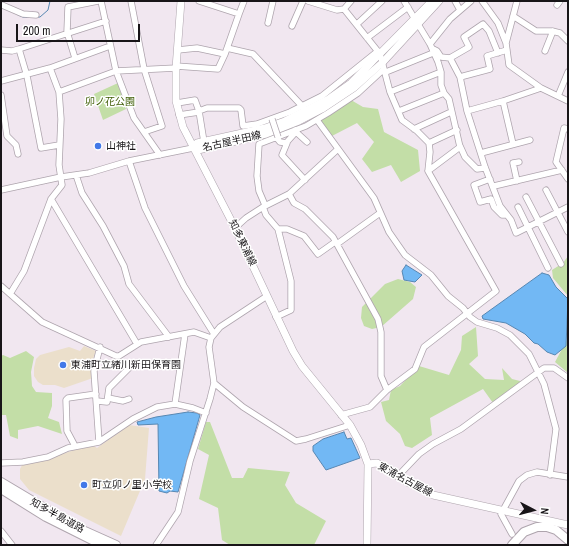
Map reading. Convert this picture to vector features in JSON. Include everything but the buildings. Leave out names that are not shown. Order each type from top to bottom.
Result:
[{"type":"highway","name":"知多半島道路","points":[[1,482],[78,528],[116,545]]},
{"type":"highway","name":"知多半島道路","points":[[1,490],[64,527],[102,545]]},
{"type":"highway","points":[[512,545],[524,532],[537,527],[547,527],[556,530],[568,540]]},
{"type":"highway","points":[[517,545],[528,534],[542,532],[551,533],[563,539],[568,545]]},
{"type":"main road","name":"知多東浦線","points":[[181,1],[176,67],[177,103],[182,127],[235,228],[276,317],[302,366],[350,424],[361,445],[368,464]]},
{"type":"main road","name":"名古屋半田線","points":[[432,1],[416,22],[384,67],[322,109],[299,121],[266,134],[198,150],[193,148],[197,143],[264,128],[306,112],[351,83],[379,52],[416,22],[439,1]]},
{"type":"main road","name":"東浦名古屋線","points":[[367,545],[368,464],[377,463],[421,490],[433,495],[568,525]]},
{"type":"street","points":[[3,1],[1,6],[23,14],[36,15]]},
{"type":"street","points":[[75,58],[67,32],[68,7],[98,1]]},
{"type":"street","points":[[101,1],[116,71],[134,118],[160,156]]},
{"type":"street","points":[[131,1],[144,69],[162,126],[144,132]]},
{"type":"street","points":[[199,1],[238,14]]},
{"type":"street","points":[[59,92],[116,71],[176,67],[218,69],[244,1]]},
{"type":"street","points":[[268,23],[273,1]]},
{"type":"street","points":[[292,26],[303,1]]},
{"type":"street","points":[[308,1],[324,3],[337,10],[344,10],[379,52],[390,92],[402,120],[414,129],[429,144],[430,152],[428,171],[496,289],[496,292],[424,347],[415,369],[387,390],[370,407],[341,414]]},
{"type":"street","points":[[344,10],[351,1]]},
{"type":"street","points":[[357,24],[382,1]]},
{"type":"street","points":[[404,1],[432,49],[441,72],[444,93],[449,99],[460,146],[465,157],[477,168],[485,168]]},
{"type":"street","points":[[455,1],[460,10]]},
{"type":"street","points":[[276,317],[291,310],[292,287],[278,229],[266,215],[259,191],[257,176],[259,144],[296,131],[317,120],[348,100],[384,67],[432,49],[450,19],[471,1]]},
{"type":"street","points":[[482,1],[498,22],[506,43],[508,65],[541,88],[568,101]]},
{"type":"street","points":[[506,43],[517,1]]},
{"type":"street","points":[[367,38],[408,7]]},
{"type":"street","points":[[513,16],[536,31],[560,33],[568,41]]},
{"type":"street","points":[[1,50],[12,51],[67,32],[106,21]]},
{"type":"street","points":[[432,49],[437,51],[441,57],[450,58],[468,47],[464,37],[483,24],[489,31],[498,53]]},
{"type":"street","points":[[544,51],[553,32]]},
{"type":"street","points":[[1,81],[27,76],[110,46]]},
{"type":"street","points":[[178,50],[197,48],[253,54],[303,107]]},
{"type":"street","points":[[19,49],[27,76],[41,148],[59,145]]},
{"type":"street","points":[[460,77],[490,69],[487,56],[507,50]]},
{"type":"street","points":[[179,115],[208,108],[239,108],[241,110],[242,125],[246,127],[272,120],[303,107],[322,96],[379,52]]},
{"type":"street","points":[[450,58],[460,77],[467,111],[485,168],[494,186],[500,206],[511,220],[516,233],[568,207]]},
{"type":"street","points":[[10,294],[24,271],[51,199],[62,185],[59,145],[61,119],[59,92],[50,68]]},
{"type":"street","points":[[390,92],[441,72]]},
{"type":"street","points":[[558,96],[568,72]]},
{"type":"street","points":[[467,111],[541,88]]},
{"type":"street","points":[[399,111],[444,93]]},
{"type":"street","points":[[1,95],[7,136],[16,145],[18,154]]},
{"type":"street","points":[[177,103],[195,100],[199,111],[204,142]]},
{"type":"street","points":[[503,101],[513,144]]},
{"type":"street","points":[[414,129],[451,112]]},
{"type":"street","points":[[272,120],[280,142],[286,143]]},
{"type":"street","points":[[317,120],[374,198],[389,232],[405,255],[431,275],[448,296],[477,322],[497,328],[510,335],[529,354],[539,372],[556,429],[550,475]]},
{"type":"street","points":[[568,129],[564,128],[556,162],[568,179]]},
{"type":"street","points":[[429,144],[457,130]]},
{"type":"street","points":[[296,131],[307,142]]},
{"type":"street","points":[[296,131],[286,143],[287,145],[282,155],[305,180]]},
{"type":"street","points":[[481,152],[530,140]]},
{"type":"street","points":[[428,171],[453,153],[460,146]]},
{"type":"street","points":[[1,190],[76,175],[129,161],[160,156],[193,148]]},
{"type":"street","points":[[235,228],[246,218],[264,206],[289,194],[338,149]]},
{"type":"street","points":[[129,161],[145,208],[184,286],[213,336]]},
{"type":"street","points":[[517,181],[513,163],[519,162]]},
{"type":"street","points":[[494,186],[562,170]]},
{"type":"street","points":[[76,175],[82,192],[103,226],[124,266],[129,284],[169,337]]},
{"type":"street","points":[[490,178],[474,185],[480,202],[490,199],[494,207],[502,215],[506,215]]},
{"type":"street","points":[[546,190],[568,232]]},
{"type":"street","points":[[289,194],[294,203],[305,209],[336,243],[378,319],[381,332],[381,376],[387,390]]},
{"type":"street","points":[[526,197],[561,264]]},
{"type":"street","points":[[51,199],[137,344]]},
{"type":"street","points":[[518,207],[548,268]]},
{"type":"street","points":[[278,229],[288,229],[304,236],[318,254],[380,213]]},
{"type":"street","points":[[1,286],[42,322],[119,356],[137,344],[169,337],[194,332],[213,336]]},
{"type":"street","points":[[156,545],[178,512],[190,461],[206,413],[214,383],[209,347],[213,336],[220,327],[267,296]]},
{"type":"street","points":[[174,404],[185,334]]},
{"type":"street","points":[[99,442],[94,365],[100,347]]},
{"type":"street","points":[[398,476],[419,454],[433,444],[461,429],[544,368],[551,367],[568,378]]},
{"type":"street","points":[[97,401],[107,402],[109,388],[128,369]]},
{"type":"street","points":[[214,383],[243,407],[296,441],[350,424]]},
{"type":"street","points":[[75,446],[66,430],[66,400],[68,398],[96,394]]},
{"type":"street","points":[[108,398],[123,402],[129,399]]},
{"type":"street","points":[[1,463],[23,462],[48,457],[75,446],[99,442],[133,419],[157,406],[174,404],[193,408],[206,413]]},
{"type":"street","points":[[512,534],[501,514],[519,481],[527,475],[537,472],[568,477]]},
{"type":"street","points":[[1,531],[12,545]]},
{"type":"shaded area","name":"東浦町立緒川新田保育園","points":[[84,346],[96,351],[92,362],[93,378],[64,388],[55,385],[43,385],[38,382],[34,376],[34,368],[36,359],[40,355],[69,347],[80,351]]},
{"type":"shaded area","name":"町立卯ノ里小学校","points":[[129,425],[149,428],[145,479],[121,536],[29,490],[20,479],[20,469],[23,463],[47,459],[74,450],[94,446],[97,448]]},
{"type":"green space","name":"卯ノ花公園","points":[[118,83],[126,109],[103,120],[94,94]]},
{"type":"green space","points":[[351,100],[363,107],[378,109],[384,132],[418,150],[420,171],[401,182],[391,165],[372,172],[362,159],[374,142],[357,123],[330,137],[320,122],[325,116]]},
{"type":"green space","points":[[568,256],[568,296],[553,278],[552,270],[563,263]]},
{"type":"green space","points":[[398,279],[410,282],[416,287],[413,299],[381,327],[372,329],[364,326],[361,318],[362,307],[385,284]]},
{"type":"green space","points":[[476,327],[478,356],[469,364],[485,379],[504,380],[502,368],[512,379],[522,383],[493,403],[483,389],[430,418],[432,435],[412,448],[405,446],[400,434],[386,421],[381,402],[389,400],[391,390],[400,386],[419,366],[449,375],[461,350],[462,336]]},
{"type":"green space","points":[[568,338],[568,373],[555,362]]},
{"type":"green space","points":[[26,351],[34,357],[31,372],[32,386],[36,392],[52,393],[52,406],[48,418],[59,422],[62,434],[38,426],[18,430],[18,439],[10,436],[6,415],[1,415],[1,356],[3,355],[10,358]]},
{"type":"green space","points":[[206,422],[210,422],[232,478],[243,478],[248,468],[290,472],[285,485],[296,503],[326,521],[314,545],[230,545],[222,540],[218,508],[199,499],[209,455],[198,449]]},
{"type":"water","points":[[406,265],[422,275],[415,282],[404,280],[402,271]]},
{"type":"water","points":[[542,273],[549,275],[556,287],[568,299],[566,346],[555,355],[547,352],[538,344],[534,343],[525,334],[506,323],[483,319],[482,316]]},
{"type":"water","points":[[188,412],[197,413],[200,415],[178,492],[170,491],[167,493],[159,491],[158,424],[138,425],[137,422],[156,417]]},
{"type":"water","points":[[344,432],[347,439],[351,438],[360,458],[326,470],[313,451],[313,446],[323,439]]},
{"type":"waterway","points":[[18,15],[23,17],[40,17],[48,10],[50,1]]},
{"type":"waterway","points":[[1,8],[6,9]]},
{"type":"place","name":"山神社","points":[[98,146]]},
{"type":"place","name":"東浦町立緒川新田保育園","points":[[63,365]]},
{"type":"place","name":"町立卯ノ里小学校","points":[[84,485]]}]
